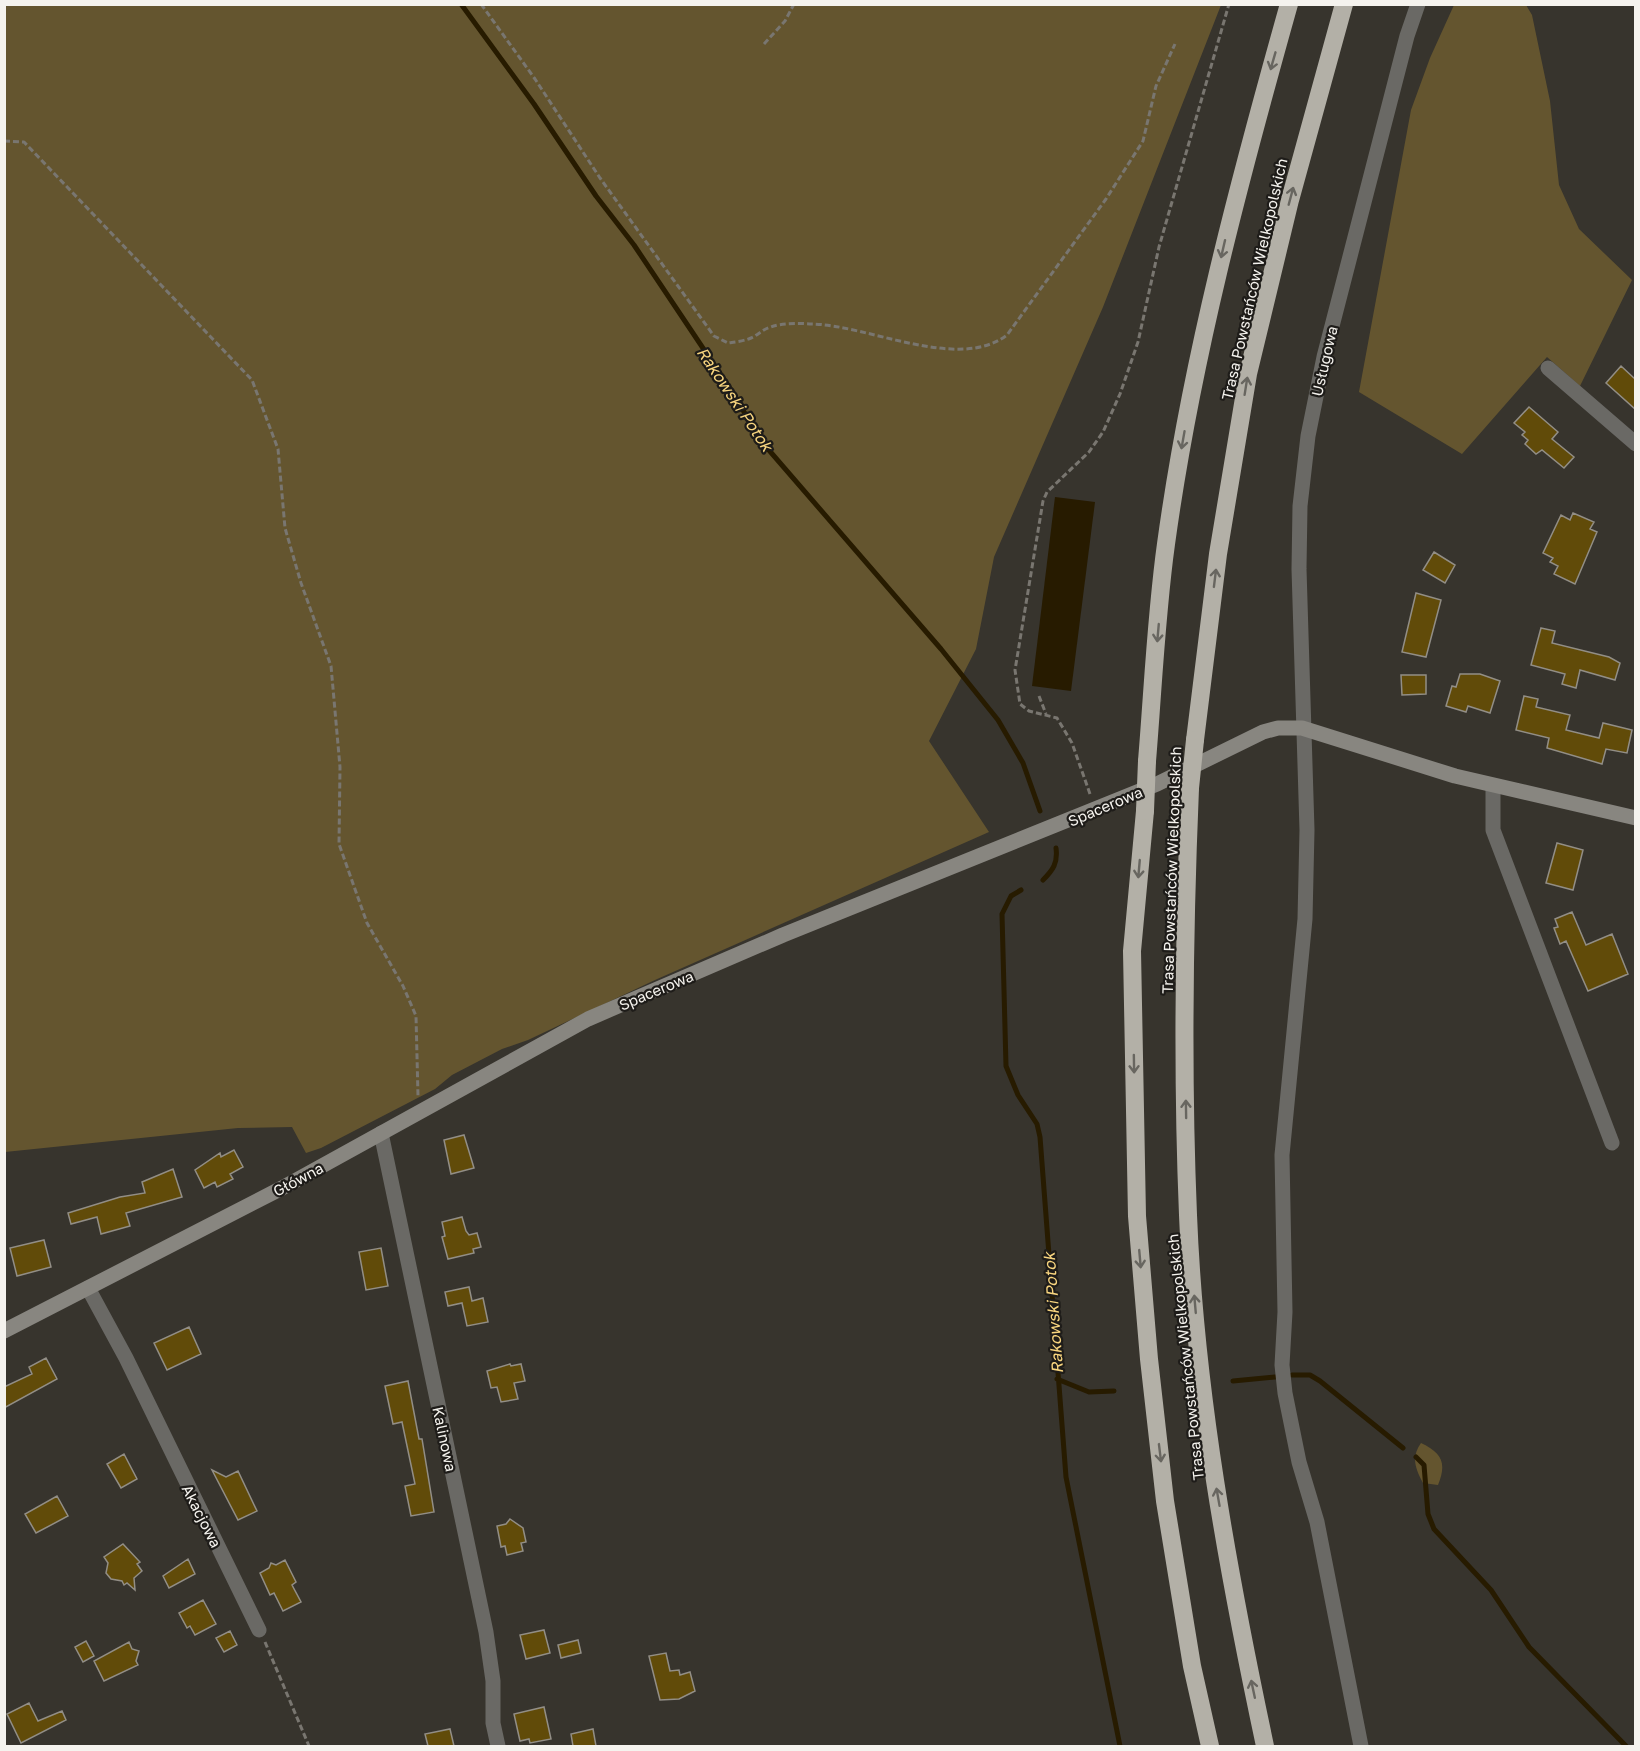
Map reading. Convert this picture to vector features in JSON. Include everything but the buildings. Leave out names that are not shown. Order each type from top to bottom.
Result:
[{"type":"highway","name":"Trasa Powstańców Wielkopolskich","points":[[1210,1746],[1192,1666],[1165,1501],[1149,1359],[1137,1216],[1132,951],[1166,545],[1196,365],[1238,187],[1289,4]]},
{"type":"highway","name":"Trasa Powstańców Wielkopolskich","points":[[1265,1746],[1246,1656],[1217,1489],[1199,1352],[1188,1216],[1183,963],[1190,788],[1218,554],[1248,374],[1290,200],[1344,4]]},
{"type":"street","name":"Usługowa","points":[[1361,1746],[1317,1522],[1299,1462],[1282,1365],[1285,1312],[1282,1155],[1305,919],[1306,830],[1302,728],[1300,506],[1308,436],[1324,357],[1407,36],[1418,4]]},
{"type":"street","points":[[1548,368],[1635,444]]},
{"type":"street","name":"Spacerowa","points":[[588,1019],[783,935],[1157,784],[1263,732],[1278,728],[1302,728],[1455,776],[1635,818]]},
{"type":"street","points":[[1493,786],[1493,830],[1612,1143]]},
{"type":"street","name":"Główna","points":[[4,1331],[381,1134],[588,1019]]},
{"type":"street","name":"Kalinowa","points":[[381,1134],[486,1632],[493,1681],[493,1723],[498,1746]]},
{"type":"street","name":"Akacjowa","points":[[88,1288],[126,1358],[259,1630]]},
{"type":"path","points":[[481,4],[535,79],[600,178],[714,336],[728,343],[750,338],[771,326],[812,324],[854,329],[888,339],[959,350],[994,345],[1007,335],[1106,199],[1143,141],[1156,86],[1175,44]]},
{"type":"path","points":[[764,44],[784,21],[794,4]]},
{"type":"path","points":[[1095,810],[1072,743],[1057,718],[1029,711],[1020,705],[1015,670],[1043,501],[1047,492],[1089,452],[1103,432],[1120,394],[1138,342],[1159,248],[1229,4]]},
{"type":"path","points":[[4,141],[24,142],[252,380],[278,449],[285,528],[331,666],[340,767],[339,844],[367,923],[403,986],[416,1016],[419,1082],[417,1113]]},
{"type":"path","points":[[1039,696],[1046,714]]},
{"type":"path","points":[[259,1630],[309,1746]]},
{"type":"shaded area","points":[[4,5],[1221,5],[1103,307],[994,557],[976,649],[929,741],[989,832],[655,980],[528,1040],[502,1049],[452,1075],[435,1089],[321,1148],[306,1153],[292,1127],[238,1128],[5,1152]]},
{"type":"shaded area","points":[[1454,5],[1526,5],[1532,15],[1550,101],[1559,185],[1579,229],[1632,280],[1580,386],[1547,357],[1462,454],[1359,392],[1411,110],[1430,58]]},
{"type":"shaded area","points":[[1055,497],[1095,502],[1071,691],[1032,686]]},
{"type":"shaded area","points":[[1421,1443],[1434,1451],[1441,1460],[1442,1471],[1438,1485],[1423,1483],[1418,1472],[1415,1458]]},
{"type":"waterway","name":"Rakowski Potok","points":[[461,4],[534,104],[596,196],[634,245],[733,393],[761,441],[941,649],[998,720],[1023,763],[1040,811]]},
{"type":"waterway","name":"Rakowski Potok","points":[[1043,880],[1054,866],[1056,848]]},
{"type":"waterway","name":"Rakowski Potok","points":[[1021,890],[1011,896],[1002,914],[1006,1066],[1018,1095],[1037,1124],[1040,1137],[1066,1477],[1120,1746]]},
{"type":"waterway","points":[[1292,1375],[1310,1375],[1320,1381],[1403,1448]]},
{"type":"waterway","points":[[1233,1381],[1275,1377]]},
{"type":"waterway","points":[[1057,1379],[1089,1392],[1114,1391]]},
{"type":"waterway","points":[[1416,1457],[1424,1465],[1428,1514],[1434,1529],[1491,1590],[1529,1647],[1626,1746]]}]
